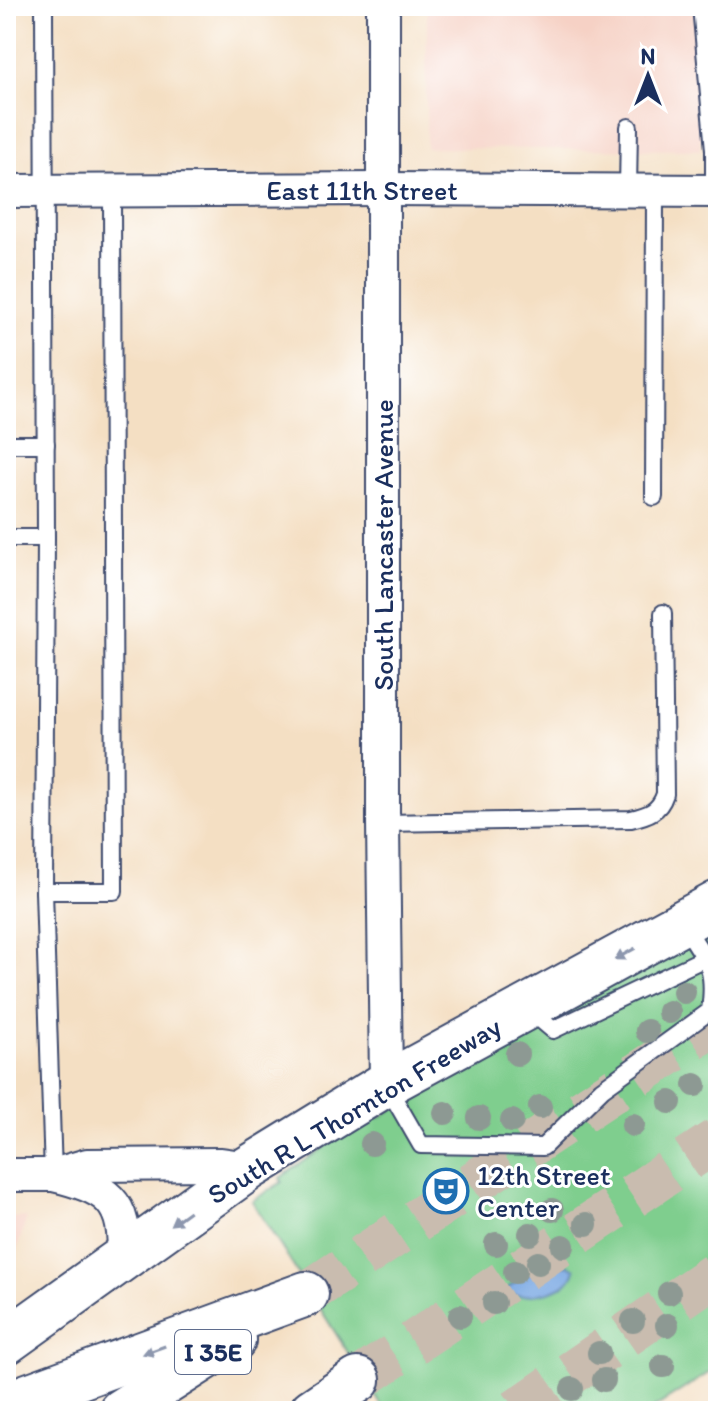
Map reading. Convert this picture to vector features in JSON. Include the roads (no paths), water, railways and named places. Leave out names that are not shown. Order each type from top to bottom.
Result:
[{"type":"main road","name":"South R L Thornton Freeway","points":[[6,1342],[249,1168],[386,1084],[526,1008],[702,928]]},
{"type":"main road","name":"I 35E","points":[[6,1404],[306,1294],[121,1411]]},
{"type":"main road","points":[[312,1411],[358,1380]]},
{"type":"street","name":"South Lancaster Avenue","points":[[383,6],[386,1084]]},
{"type":"street","name":"East 11th Street","points":[[6,191],[716,191]]},
{"type":"street","points":[[53,1175],[87,1165],[221,1164],[249,1168]]},
{"type":"street","points":[[6,1175],[53,1175],[84,1182],[113,1200],[121,1215],[123,1258]]},
{"type":"lane","points":[[44,6],[44,891],[53,1175]]},
{"type":"lane","points":[[701,6],[716,191]]},
{"type":"lane","points":[[629,127],[642,192],[654,497]]},
{"type":"lane","points":[[44,891],[114,891],[112,191]]},
{"type":"lane","points":[[6,444],[46,444]]},
{"type":"lane","points":[[6,538],[46,538]]},
{"type":"lane","points":[[383,823],[631,819],[653,813],[662,804],[665,794],[663,613]]},
{"type":"lane","points":[[386,1084],[421,1145],[543,1147],[602,1089],[710,1011],[714,980],[702,928]]},
{"type":"water","points":[[548,1265],[568,1265],[575,1269],[566,1284],[557,1289],[537,1295],[508,1294],[507,1289],[516,1281]]},
{"type":"tunnel","points":[[306,1294],[718,1021]]},
{"type":"tunnel","points":[[358,1380],[718,1139]]},
{"type":"tunnel","points":[[516,1411],[718,1272]]},
{"type":"place","name":"12th Street Center","points":[[446,1191]]}]
